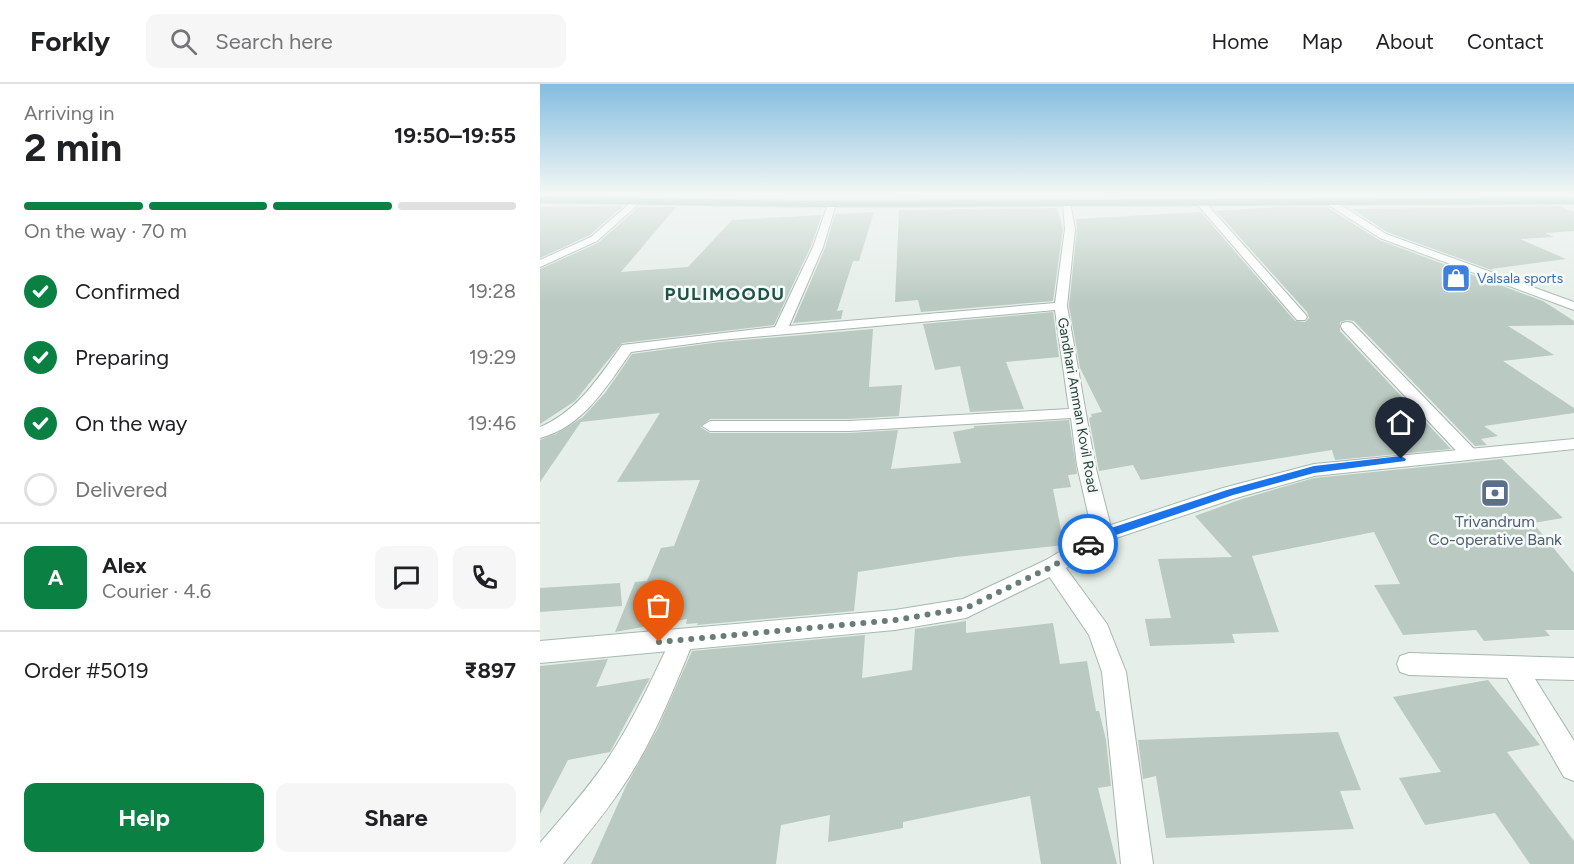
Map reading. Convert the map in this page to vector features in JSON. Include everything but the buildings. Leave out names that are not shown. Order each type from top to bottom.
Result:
[{"type":"street","points":[[780,331],[823,230]]},
{"type":"street","name":"Gandhari Amman Kovil Road","points":[[1070,230],[1061,306],[1086,465],[1103,535]]},
{"type":"street","points":[[1226,230],[1302,317]]},
{"type":"street","points":[[1375,230],[1383,236],[1574,306]]},
{"type":"street","points":[[540,433],[553,429],[568,420],[587,402],[627,348],[780,331],[1061,306]]},
{"type":"street","points":[[1347,326],[1469,454]]},
{"type":"street","points":[[710,426],[767,428],[839,426],[1079,413]]},
{"type":"street","points":[[540,652],[896,620],[966,608],[1053,566],[1103,535],[1230,493],[1314,470],[1574,444]]},
{"type":"street","points":[[1053,566],[1099,631],[1114,672],[1137,864]]},
{"type":"street","points":[[543,864],[591,808],[623,761],[663,684],[682,640]]},
{"type":"street","points":[[1409,664],[1574,669]]},
{"type":"street","points":[[1514,667],[1574,766]]},
{"type":"lane","points":[[540,264],[567,249],[586,243],[604,230]]},
{"type":"way so far","points":[[659,642],[896,620],[966,608],[1053,566],[1088,544]]},
{"type":"place","name":"Valsala sports","points":[[1456,278]]},
{"type":"place","name":"Trivandrum Co-operative Bank","points":[[1495,493]]},
{"type":"district","name":"PULIMOODU","points":[[725,294]]},
{"type":"route","points":[[1088,544],[1103,535],[1230,493],[1314,470],[1401,459]]}]
